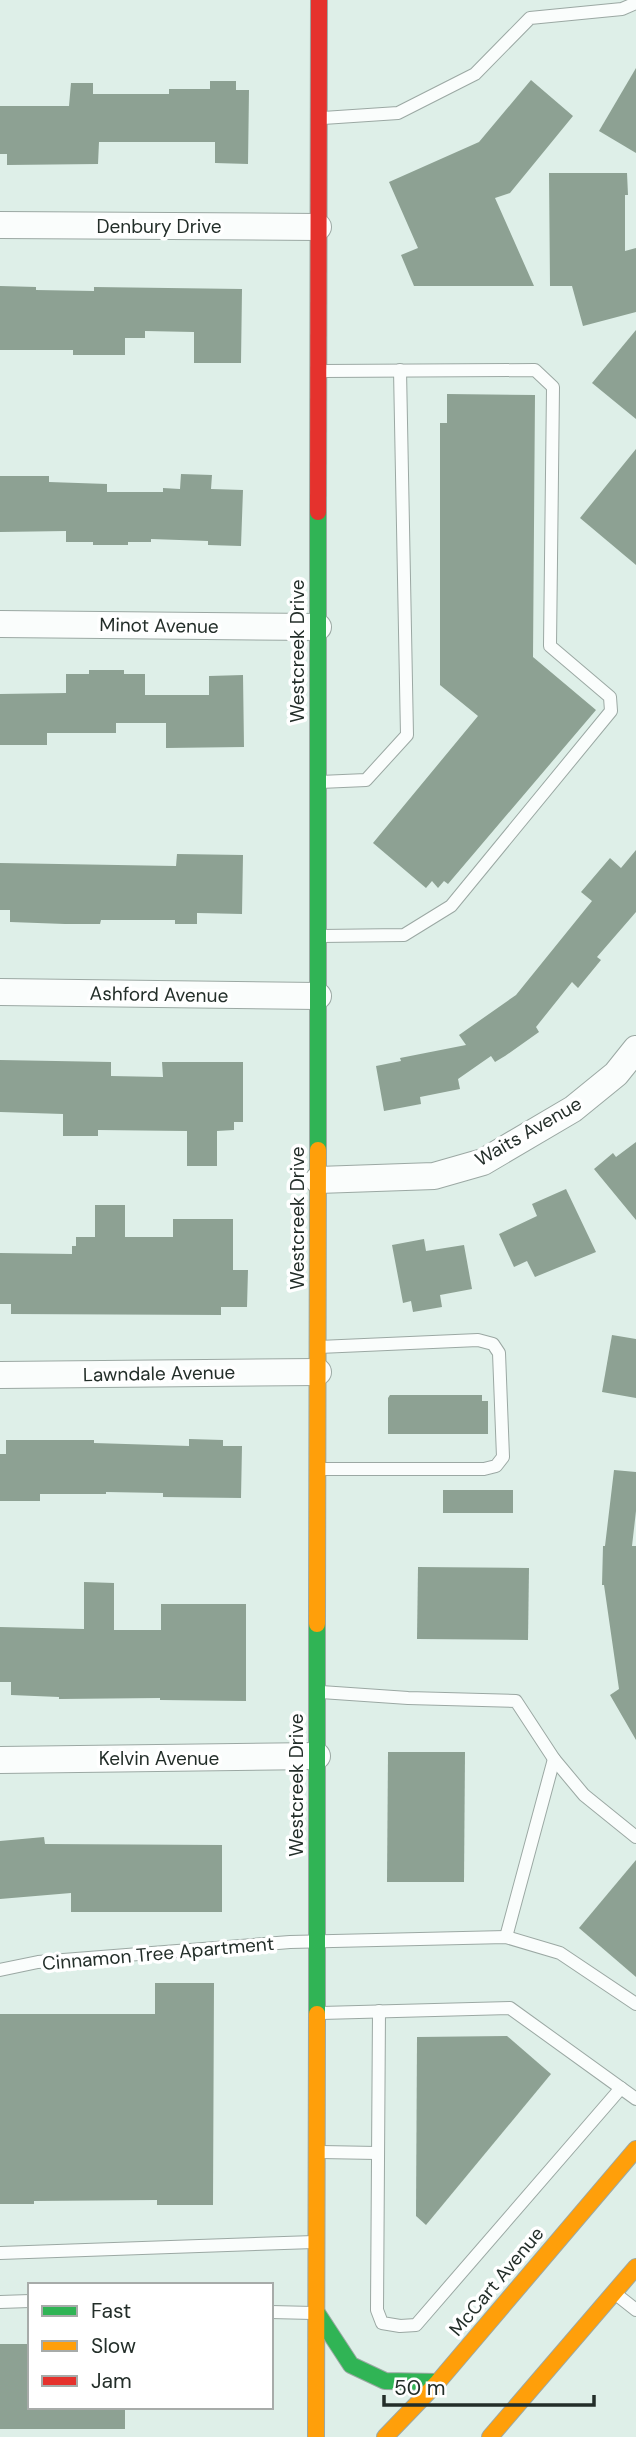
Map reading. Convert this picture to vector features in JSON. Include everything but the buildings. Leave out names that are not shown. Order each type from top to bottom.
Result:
[{"type":"street","name":"Westcreek Drive","points":[[316,2437],[319,0]]},
{"type":"street","name":"Denbury Drive","points":[[0,225],[318,227]]},
{"type":"street","name":"Minot Avenue","points":[[0,624],[318,627]]},
{"type":"street","name":"Ashford Avenue","points":[[0,992],[318,996]]},
{"type":"street","name":"Waits Avenue","points":[[317,1180],[434,1176],[483,1162],[573,1110],[615,1074],[636,1049]]},
{"type":"street","name":"Lawndale Avenue","points":[[0,1375],[317,1360]]},
{"type":"street","name":"Kelvin Avenue","points":[[0,1760],[317,1756]]},
{"type":"street","name":"McCart Avenue","points":[[385,2437],[438,2382],[636,2149]]},
{"type":"street","points":[[490,2437],[636,2267]]},
{"type":"street","points":[[317,2313],[351,2365],[385,2381],[438,2382]]},
{"type":"lane","points":[[319,119],[398,113],[475,75],[530,18],[622,9],[636,3]]},
{"type":"lane","points":[[318,782],[366,780],[407,735],[400,370]]},
{"type":"lane","points":[[318,371],[535,370],[552,387],[550,646],[610,697],[611,711],[451,906],[404,935],[318,936]]},
{"type":"lane","points":[[317,1360],[478,1340],[493,1344],[499,1353],[503,1457],[496,1465],[484,1469],[317,1469]]},
{"type":"lane","points":[[317,1692],[516,1702],[554,1759],[584,1794],[636,1837]]},
{"type":"lane","points":[[506,1937],[554,1759]]},
{"type":"lane","name":"Cinnamon Tree Apartment","points":[[0,1970],[38,1962],[290,1942],[506,1937],[560,1953],[636,2004]]},
{"type":"lane","points":[[317,2013],[510,2008],[636,2099]]},
{"type":"lane","points":[[379,2011],[377,2310],[383,2323],[416,2325],[621,2088]]},
{"type":"lane","points":[[317,2152],[377,2153]]},
{"type":"lane","points":[[0,2253],[317,2242]]},
{"type":"lane","points":[[614,2292],[636,2310]]},
{"type":"lane","points":[[0,2302],[28,2301]]},
{"type":"lane","points":[[273,2312],[317,2313]]},
{"type":"traffic: fast","points":[[318,512],[318,1150]]},
{"type":"traffic: fast","points":[[317,1624],[317,2014]]},
{"type":"traffic: fast","points":[[317,2313],[351,2365],[385,2381],[438,2382]]},
{"type":"traffic: slow","points":[[317,1624],[318,1150]]},
{"type":"traffic: slow","points":[[316,2437],[317,2014]]},
{"type":"traffic: slow","points":[[385,2437],[438,2382],[636,2149]]},
{"type":"traffic: slow","points":[[490,2437],[636,2267]]},
{"type":"traffic: jam","points":[[318,512],[319,0]]}]
